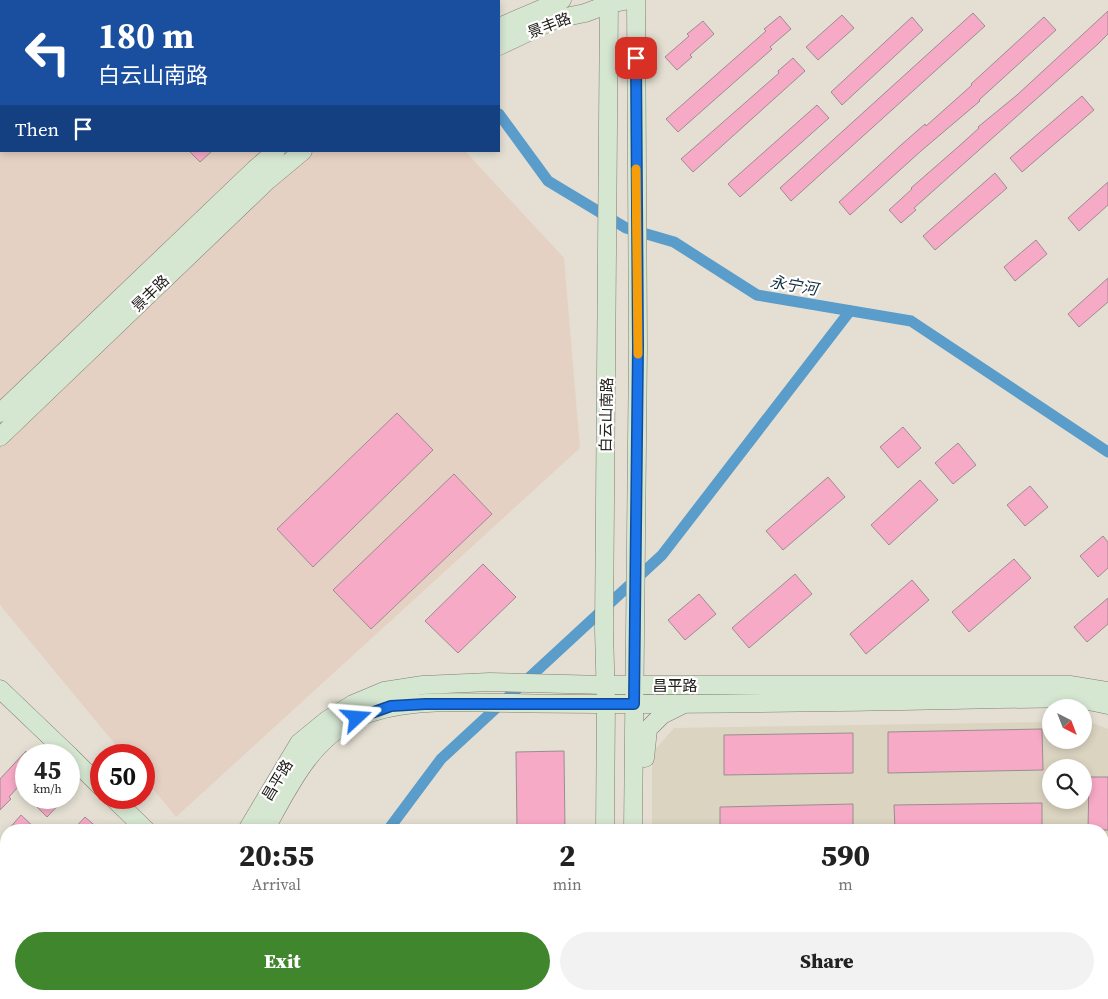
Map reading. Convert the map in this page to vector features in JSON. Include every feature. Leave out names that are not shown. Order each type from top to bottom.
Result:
[{"type":"main road","name":"景丰路","points":[[500,27],[562,0]]},
{"type":"main road","name":"景丰路","points":[[500,46],[556,19],[585,13],[609,2],[629,0]]},
{"type":"main road","name":"白云山南路","points":[[633,824],[636,622],[636,0]]},
{"type":"main road","name":"白云山南路","points":[[605,824],[606,686],[604,561],[609,2]]},
{"type":"main road","name":"景丰路","points":[[0,413],[275,152]]},
{"type":"main road","name":"景丰路","points":[[0,437],[267,181],[302,152]]},
{"type":"main road","name":"昌平路","points":[[251,824],[299,744],[327,720],[344,709],[384,691],[423,684],[490,682],[606,686],[1070,686],[1108,691]]},
{"type":"main road","points":[[0,689],[58,744]]},
{"type":"main road","name":"昌平路","points":[[267,824],[295,775],[311,752],[334,732],[357,718],[391,706],[470,703],[684,704],[1074,698],[1108,705]]},
{"type":"main road","points":[[642,824],[646,735],[648,729],[662,715],[684,704]]},
{"type":"main road","points":[[80,766],[90,775]]},
{"type":"main road","points":[[124,809],[140,824]]},
{"type":"shaded area","points":[[0,152],[466,152],[564,258],[580,448],[176,817],[155,791],[155,744],[115,744],[0,605]]},
{"type":"shaded area","points":[[1042,722],[1042,749],[1092,749],[1092,723],[1108,729],[1108,824],[652,824],[652,753],[674,728]]},
{"type":"building","points":[[1108,11],[1108,34],[914,208],[916,210],[901,223],[889,210],[978,127],[1017,95]]},
{"type":"building","points":[[973,13],[985,26],[791,201],[780,188]]},
{"type":"building","points":[[842,15],[854,28],[818,60],[806,47]]},
{"type":"building","points":[[780,16],[791,29],[770,47],[772,49],[678,132],[666,119],[766,31],[764,29]]},
{"type":"building","points":[[912,17],[923,30],[842,105],[831,92]]},
{"type":"building","points":[[1044,17],[1056,30],[980,101],[850,215],[839,202],[901,145],[925,124],[926,126],[972,85]]},
{"type":"building","points":[[703,21],[714,34],[690,55],[692,57],[677,70],[665,57],[689,36],[687,34]]},
{"type":"building","points":[[793,58],[805,71],[693,172],[681,159],[779,73],[778,71]]},
{"type":"building","points":[[1082,96],[1094,110],[1022,172],[1010,158]]},
{"type":"building","points":[[817,105],[829,118],[740,197],[728,184]]},
{"type":"building","points":[[190,152],[211,152],[200,162]]},
{"type":"building","points":[[995,173],[1007,188],[935,250],[923,236]]},
{"type":"building","points":[[1108,182],[1108,205],[1079,231],[1068,218]]},
{"type":"building","points":[[1036,240],[1047,254],[1015,281],[1004,267]]},
{"type":"building","points":[[1108,278],[1108,302],[1079,327],[1068,314]]},
{"type":"building","points":[[397,413],[433,450],[313,567],[277,529]]},
{"type":"building","points":[[903,427],[921,448],[898,468],[880,447]]},
{"type":"building","points":[[958,443],[976,465],[953,484],[935,463]]},
{"type":"building","points":[[454,474],[492,514],[371,629],[333,590]]},
{"type":"building","points":[[828,477],[845,497],[783,550],[766,531]]},
{"type":"building","points":[[920,480],[938,500],[889,545],[871,525]]},
{"type":"building","points":[[1030,486],[1048,507],[1025,526],[1007,505]]},
{"type":"building","points":[[1103,536],[1108,542],[1108,568],[1098,577],[1080,556]]},
{"type":"building","points":[[1014,559],[1031,578],[969,632],[952,612]]},
{"type":"building","points":[[483,564],[516,597],[458,653],[425,621]]},
{"type":"building","points":[[795,574],[812,594],[749,648],[732,628]]},
{"type":"building","points":[[912,580],[929,600],[866,654],[850,634]]},
{"type":"building","points":[[699,594],[716,614],[685,640],[668,620]]},
{"type":"building","points":[[1108,598],[1108,624],[1087,642],[1074,627]]},
{"type":"building","points":[[1042,729],[1042,770],[888,773],[888,732]]},
{"type":"building","points":[[853,733],[853,773],[724,775],[724,735]]},
{"type":"building","points":[[564,751],[565,824],[517,824],[516,752]]},
{"type":"building","points":[[15,763],[15,790],[9,797],[11,799],[0,810],[0,779]]},
{"type":"building","points":[[1092,777],[1108,777],[1108,824],[1088,824],[1088,809],[1092,809]]},
{"type":"building","points":[[1042,803],[1042,824],[895,824],[894,805]]},
{"type":"building","points":[[853,804],[853,824],[720,824],[720,807]]},
{"type":"building","points":[[39,809],[55,809],[47,817]]},
{"type":"building","points":[[21,815],[31,824],[13,824]]},
{"type":"building","points":[[85,817],[93,824],[79,824]]},
{"type":"waterway","name":"永宁河","points":[[500,115],[548,181],[626,228],[674,242],[757,295],[911,321],[1108,452]]},
{"type":"waterway","points":[[392,824],[441,759],[662,555],[850,311]]},
{"type":"slow traffic","points":[[636,169],[638,354]]},
{"type":"route","points":[[357,718],[391,706],[425,704],[634,704],[638,347],[636,58]]}]
